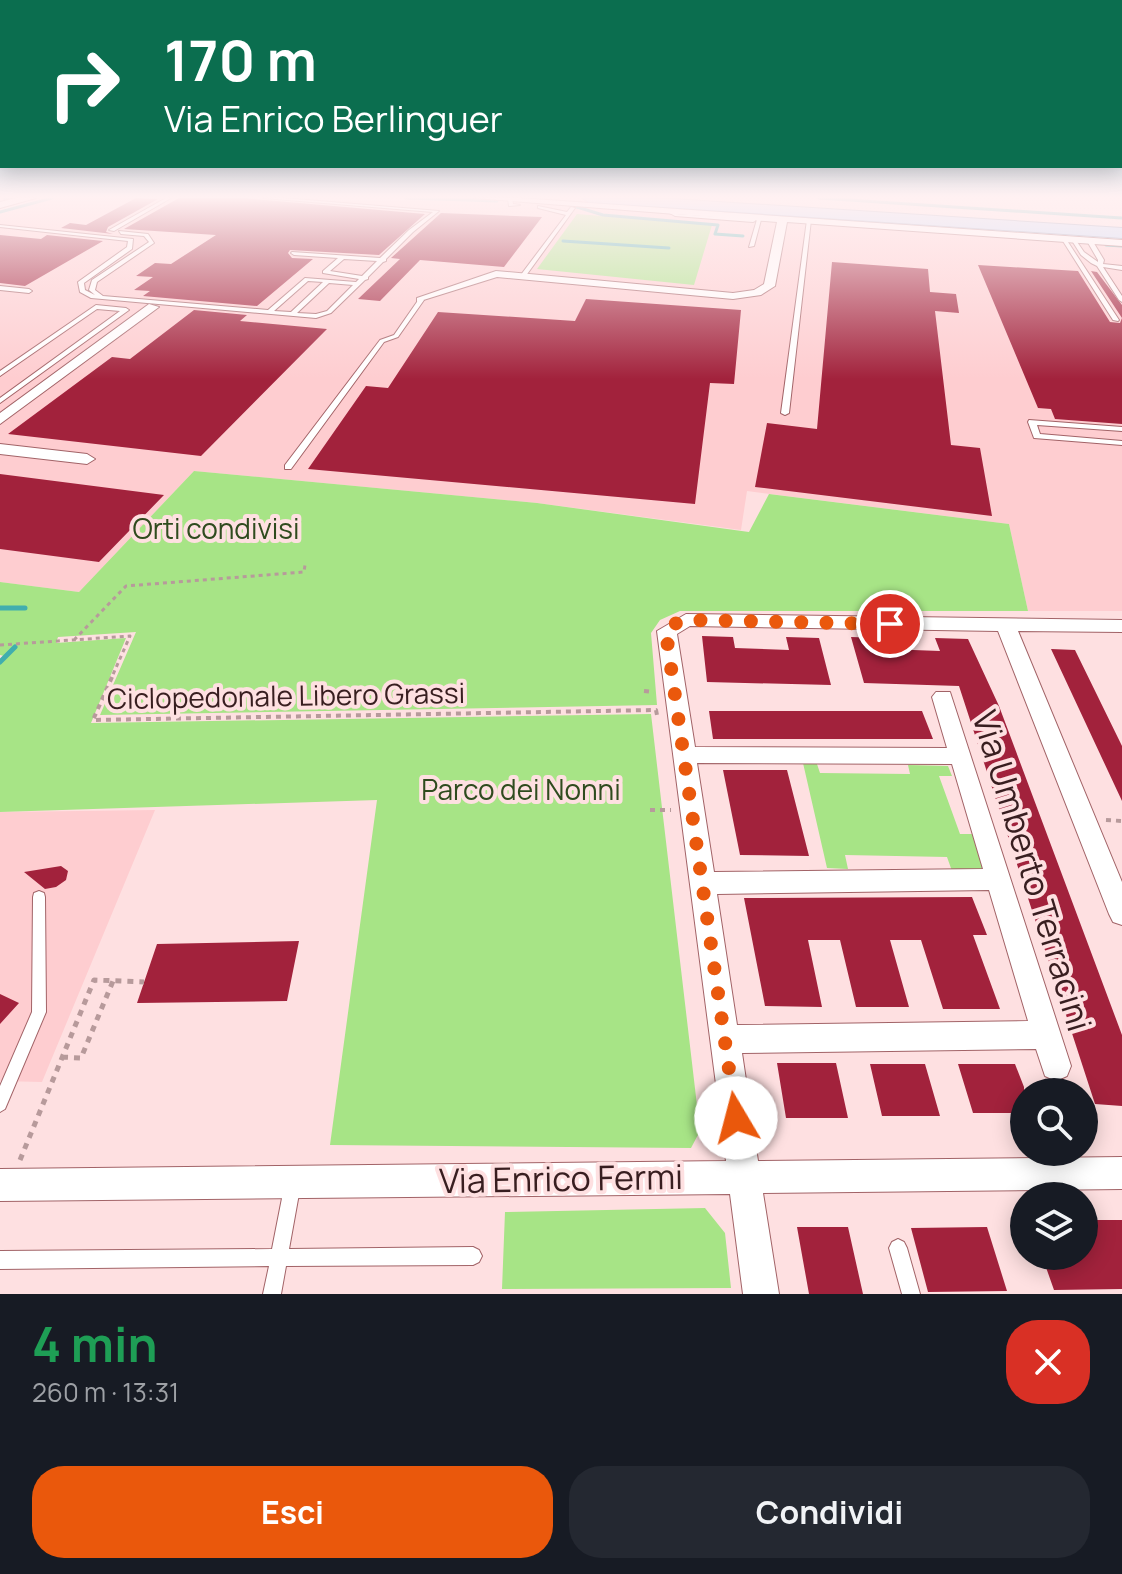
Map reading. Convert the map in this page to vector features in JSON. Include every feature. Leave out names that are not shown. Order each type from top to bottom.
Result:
[{"type":"street","points":[[421,300],[488,275],[733,296],[757,293],[769,286],[775,258]]},
{"type":"street","points":[[0,420],[153,307]]},
{"type":"street","points":[[0,449],[87,459]]},
{"type":"street","points":[[761,1294],[665,635],[680,621],[1122,626]]},
{"type":"street","points":[[1006,625],[1122,914]]},
{"type":"street","name":"Via Umberto Terracini","points":[[943,697],[1056,1066]]},
{"type":"street","points":[[683,755],[961,756]]},
{"type":"street","points":[[703,883],[999,879]]},
{"type":"street","points":[[725,1039],[1047,1035]]},
{"type":"street","name":"Via Enrico Fermi","points":[[10,1173],[293,1182],[1122,1173]]},
{"type":"lane","points":[[115,258],[80,283],[84,293],[107,299],[292,314],[326,314],[384,260]]},
{"type":"lane","points":[[107,299],[93,291],[93,282],[128,258]]},
{"type":"lane","points":[[341,258],[325,272],[366,278]]},
{"type":"lane","points":[[362,258],[384,260]]},
{"type":"lane","points":[[523,276],[536,258]]},
{"type":"lane","points":[[785,413],[804,258]]},
{"type":"lane","points":[[1079,258],[1116,320]]},
{"type":"lane","points":[[1084,258],[1100,267],[1122,268]]},
{"type":"lane","points":[[1100,258],[1100,267],[1122,300]]},
{"type":"lane","points":[[269,312],[307,279],[359,284]]},
{"type":"lane","points":[[292,314],[328,281]]},
{"type":"lane","points":[[0,288],[29,291]]},
{"type":"lane","points":[[288,467],[382,341],[396,336],[421,300]]},
{"type":"lane","points":[[0,374],[96,307],[126,310],[0,401]]},
{"type":"lane","points":[[74,348],[95,350]]},
{"type":"lane","points":[[20,387],[42,389]]},
{"type":"lane","points":[[1122,429],[1032,422],[1037,436],[1122,443]]},
{"type":"lane","points":[[0,1104],[39,1012],[39,897]]},
{"type":"lane","points":[[272,1294],[293,1182]]},
{"type":"lane","points":[[898,1248],[911,1294]]},
{"type":"lane","points":[[0,1260],[473,1256]]},
{"type":"path","points":[[74,640],[126,586],[304,572],[305,565]]},
{"type":"path","name":"Ciclopedonale Libero Grassi","points":[[0,645],[130,636],[93,720],[656,710],[658,725]]},
{"type":"path","points":[[650,810],[671,810]]},
{"type":"path","points":[[10,1173],[94,980],[144,982]]},
{"type":"path","points":[[62,1057],[81,1058],[113,981]]},
{"type":"shaded area","points":[[0,258],[1122,258],[1122,611],[1028,611],[1009,524],[747,491],[741,530],[537,503],[194,471],[79,592],[0,582]]},
{"type":"shaded area","points":[[155,810],[42,1082],[0,1081],[0,812]]},
{"type":"green space","points":[[545,258],[702,258],[694,285],[537,269]]},
{"type":"green space","points":[[194,471],[537,503],[749,532],[769,494],[1009,524],[1028,611],[680,611],[660,620],[651,633],[657,705],[100,715],[136,632],[58,637],[56,643],[126,638],[91,723],[651,714],[700,1131],[691,1148],[330,1145],[377,800],[0,812],[0,660],[4,656],[0,655],[0,582],[79,592]]},
{"type":"green space","points":[[803,763],[817,764],[820,773],[910,774],[908,765],[948,766],[952,776],[939,776],[960,834],[974,834],[989,872],[952,871],[947,857],[845,855],[848,869],[827,868]]},
{"type":"green space","points":[[705,1208],[725,1233],[731,1288],[502,1289],[505,1212]]},
{"type":"building","points":[[0,258],[73,258],[25,286],[0,283]]},
{"type":"building","points":[[180,258],[313,259],[257,306],[143,296],[150,291],[134,290],[153,277],[136,276],[155,263],[171,264]]},
{"type":"building","points":[[394,258],[511,258],[504,267],[420,260],[380,301],[358,299],[400,259]]},
{"type":"building","points":[[832,262],[928,269],[930,292],[956,294],[959,313],[935,311],[951,445],[980,448],[992,516],[755,487],[767,423],[817,429]]},
{"type":"building","points":[[978,265],[1078,271],[1110,322],[1120,323],[1122,318],[1122,424],[1055,419],[1051,409],[1038,408]]},
{"type":"building","points":[[1091,271],[1097,272],[1122,305],[1122,318]]},
{"type":"building","points":[[586,299],[741,310],[734,384],[710,383],[695,504],[308,469],[366,386],[388,388],[438,312],[575,321]]},
{"type":"building","points":[[194,310],[247,315],[240,321],[327,329],[201,456],[8,434],[112,357],[130,359]]},
{"type":"building","points":[[0,474],[164,495],[99,562],[0,549]]},
{"type":"building","points":[[702,636],[733,637],[735,648],[789,650],[786,637],[819,638],[831,685],[707,682]]},
{"type":"building","points":[[851,637],[882,638],[886,649],[940,651],[935,638],[968,639],[999,706],[1122,1035],[1122,1106],[1098,1104],[1098,1078],[1087,1078],[959,686],[864,683]]},
{"type":"building","points":[[1051,649],[1075,650],[1122,746],[1122,801]]},
{"type":"building","points":[[709,711],[922,711],[933,739],[713,739]]},
{"type":"building","points":[[723,770],[787,770],[809,856],[740,855]]},
{"type":"building","points":[[61,866],[68,871],[66,880],[56,887],[45,889],[24,872]]},
{"type":"building","points":[[972,897],[987,935],[973,935],[1000,1009],[943,1009],[921,940],[890,940],[909,1007],[856,1007],[840,940],[808,940],[822,1007],[765,1006],[744,898]]},
{"type":"building","points":[[299,941],[287,1001],[137,1003],[157,944]]},
{"type":"building","points":[[0,994],[19,1003],[0,1024]]},
{"type":"building","points":[[777,1063],[836,1063],[848,1118],[786,1118]]},
{"type":"building","points":[[870,1064],[925,1064],[940,1116],[882,1116]]},
{"type":"building","points":[[958,1064],[1015,1064],[1020,1078],[1010,1078],[1010,1113],[973,1113]]},
{"type":"building","points":[[1098,1220],[1122,1220],[1122,1289],[1054,1290],[1047,1270],[1098,1270]]},
{"type":"building","points":[[797,1227],[848,1227],[863,1294],[809,1294]]},
{"type":"building","points":[[987,1227],[1007,1291],[928,1292],[911,1228]]},
{"type":"waterway","points":[[0,608],[25,608]]},
{"type":"waterway","points":[[0,662],[15,647]]},
{"type":"route","points":[[736,1118],[666,633],[674,624],[686,620],[890,624]]},
{"type":"park label","name":"Orti condivisi","points":[[216,529]]},
{"type":"park label","name":"Parco dei Nonni","points":[[521,790]]}]
